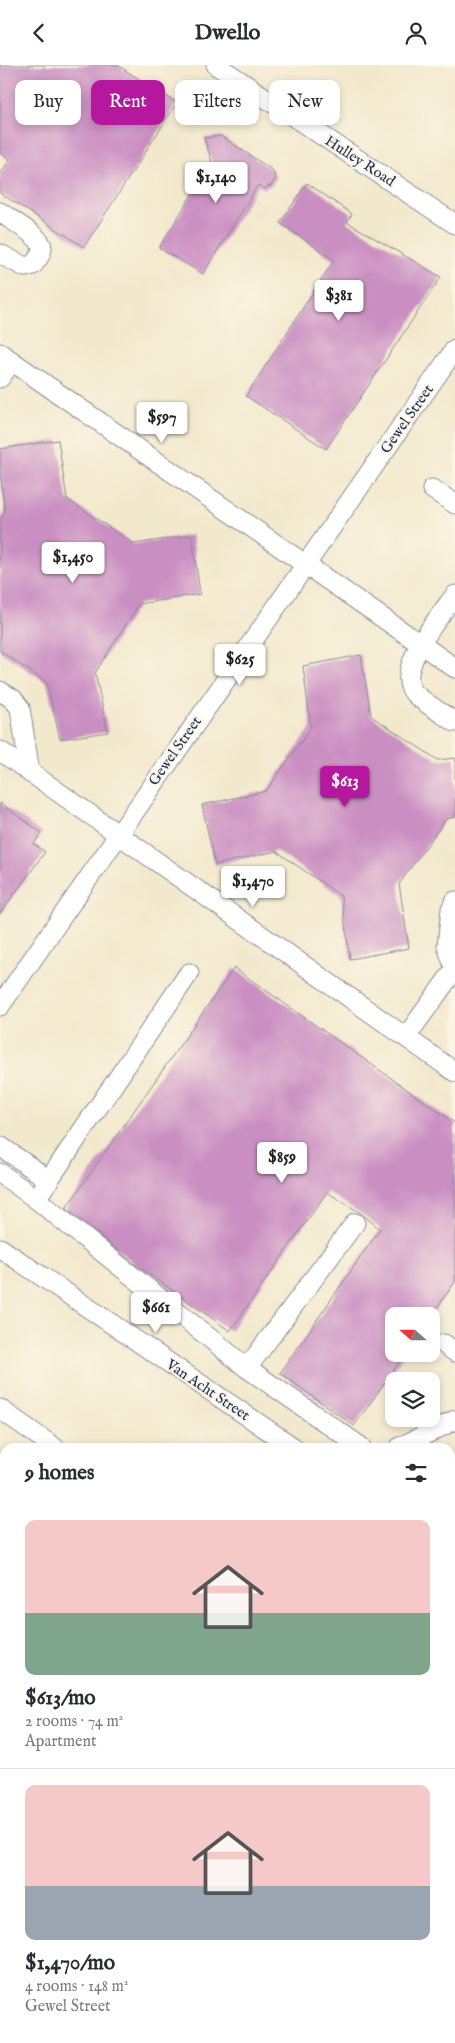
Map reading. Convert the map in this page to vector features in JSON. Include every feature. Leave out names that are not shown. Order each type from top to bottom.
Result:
[{"type":"street","name":"Hulley Road","points":[[216,65],[455,224]]},
{"type":"street","points":[[0,212],[40,239],[42,247],[40,255],[33,265],[25,267],[0,253]]},
{"type":"street","name":"Gewel Street","points":[[0,1006],[455,349]]},
{"type":"street","points":[[0,378],[6,357],[455,669]]},
{"type":"street","points":[[432,489],[455,504]]},
{"type":"street","points":[[453,604],[421,645],[411,664],[408,675],[409,684],[414,693],[455,722]]},
{"type":"street","points":[[0,691],[13,699],[20,708],[30,773]]},
{"type":"street","points":[[0,751],[455,1072]]},
{"type":"street","points":[[406,1037],[455,969],[447,945],[451,909],[455,901]]},
{"type":"street","points":[[36,1199],[188,973]]},
{"type":"street","points":[[0,1146],[49,1180]]},
{"type":"street","points":[[0,1173],[36,1199],[247,1368],[355,1443]]},
{"type":"street","points":[[247,1368],[355,1223]]},
{"type":"street","name":"Van Acht Street","points":[[0,1248],[287,1443]]},
{"type":"street","points":[[0,1409],[48,1443]]},
{"type":"street","points":[[408,1443],[455,1420]]},
{"type":"building","points":[[0,65],[117,65],[141,80],[91,80],[91,125],[163,125],[84,247],[0,193],[0,175],[10,159],[0,153]]},
{"type":"building","points":[[165,95],[175,102],[175,106],[165,122]]},
{"type":"building","points":[[221,136],[272,170],[276,178],[272,185],[264,189],[258,185],[203,274],[159,248],[212,162],[204,138]]},
{"type":"building","points":[[307,183],[352,214],[347,222],[441,277],[326,449],[246,396],[334,260],[280,223]]},
{"type":"building","points":[[58,440],[67,499],[134,544],[192,535],[200,594],[139,604],[95,673],[108,732],[60,739],[47,683],[0,651],[0,520],[5,512],[0,473],[0,449]]},
{"type":"building","points":[[361,655],[371,716],[438,760],[455,758],[455,817],[446,819],[399,884],[409,948],[350,959],[341,896],[276,851],[215,865],[202,805],[266,791],[311,728],[303,666]]},
{"type":"building","points":[[0,803],[42,833],[34,844],[45,852],[0,914]]},
{"type":"building","points":[[234,968],[455,1123],[455,1282],[437,1307],[385,1307],[385,1363],[399,1363],[392,1372],[385,1372],[385,1382],[354,1426],[280,1373],[380,1229],[362,1214],[327,1192],[230,1331],[135,1264],[66,1208]]}]
